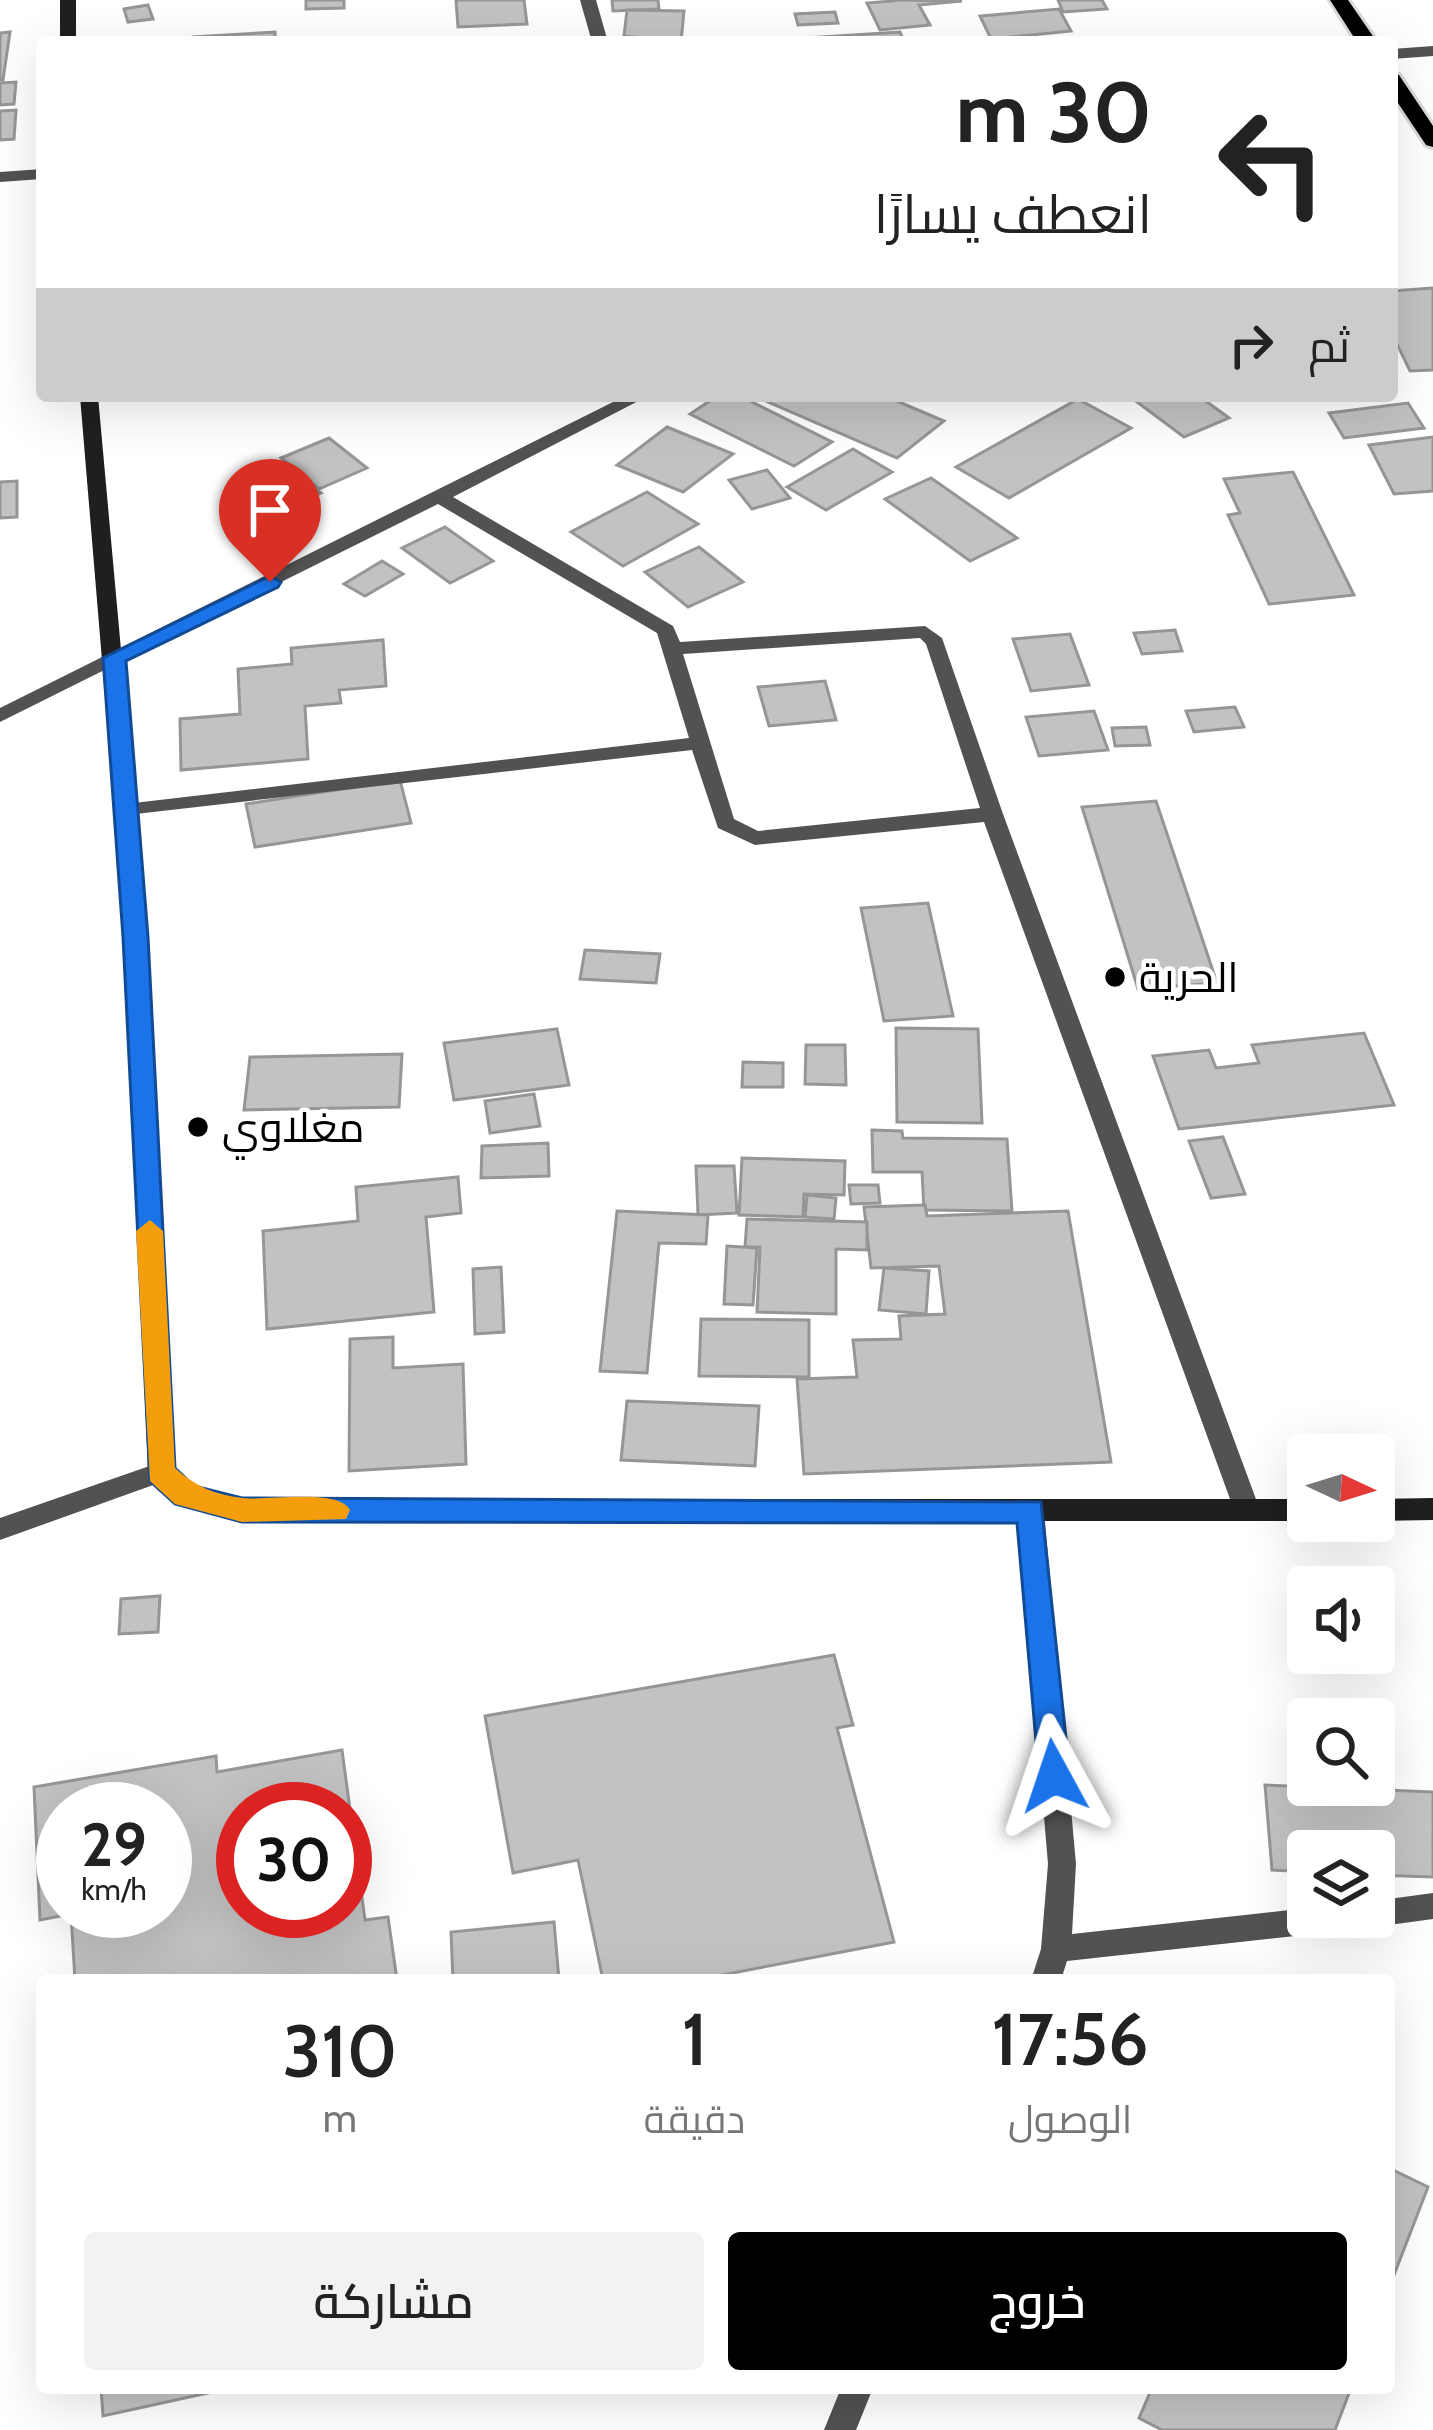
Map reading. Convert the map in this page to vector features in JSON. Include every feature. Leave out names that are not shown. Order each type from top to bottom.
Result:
[{"type":"main road","points":[[1339,0],[1363,36]]},
{"type":"main road","points":[[1398,88],[1433,141]]},
{"type":"street","points":[[68,0],[68,36]]},
{"type":"street","points":[[588,0],[598,36]]},
{"type":"street","points":[[1398,54],[1433,51]]},
{"type":"street","points":[[0,177],[36,174]]},
{"type":"street","points":[[90,402],[125,811],[161,1472],[185,1495],[242,1510],[1287,1510]]},
{"type":"street","points":[[0,716],[627,402]]},
{"type":"street","points":[[442,498],[666,630],[725,823],[755,838],[992,814]]},
{"type":"street","points":[[672,650],[925,632],[934,642],[1246,1510]]},
{"type":"street","points":[[125,811],[699,743]]},
{"type":"street","points":[[0,1529],[161,1472]]},
{"type":"street","points":[[1031,1510],[1062,1864],[1056,1949],[1048,1974]]},
{"type":"street","points":[[1395,1510],[1433,1510]]},
{"type":"street","points":[[1395,1911],[1433,1906]]},
{"type":"street","points":[[1056,1949],[1287,1924]]},
{"type":"street","points":[[840,2430],[855,2394]]},
{"type":"building","points":[[306,0],[344,0],[344,8],[306,9]]},
{"type":"building","points":[[456,0],[524,0],[527,24],[458,27]]},
{"type":"building","points":[[612,0],[658,0],[659,9],[613,11]]},
{"type":"building","points":[[1058,0],[1102,0],[1107,9],[1063,12]]},
{"type":"building","points":[[962,1],[919,5],[930,25],[880,30],[867,3]]},
{"type":"building","points":[[148,5],[153,19],[128,22],[124,9]]},
{"type":"building","points":[[1059,9],[1071,31],[990,36],[980,16]]},
{"type":"building","points":[[627,10],[684,11],[682,36],[624,36]]},
{"type":"building","points":[[835,12],[838,23],[798,25],[795,14]]},
{"type":"building","points":[[10,32],[3,80],[0,80],[0,33]]},
{"type":"building","points":[[275,32],[275,36],[209,36]]},
{"type":"building","points":[[900,32],[902,36],[837,36]]},
{"type":"building","points":[[16,82],[14,104],[0,105],[0,83]]},
{"type":"building","points":[[16,110],[14,139],[0,140],[0,111]]},
{"type":"building","points":[[1433,288],[1433,370],[1410,371],[1398,346],[1398,291]]},
{"type":"building","points":[[708,402],[752,402],[832,442],[794,466],[690,414]]},
{"type":"building","points":[[768,402],[899,402],[944,421],[897,458]]},
{"type":"building","points":[[1073,402],[1083,402],[1131,428],[1009,498],[956,467]]},
{"type":"building","points":[[1137,402],[1207,402],[1229,418],[1184,437]]},
{"type":"building","points":[[1408,403],[1424,428],[1344,438],[1329,413]]},
{"type":"building","points":[[667,427],[733,454],[683,492],[617,465]]},
{"type":"building","points":[[1433,437],[1433,491],[1394,494],[1369,445]]},
{"type":"building","points":[[329,438],[367,468],[319,489],[281,458]]},
{"type":"building","points":[[853,449],[892,472],[826,510],[787,487]]},
{"type":"building","points":[[282,464],[321,493],[286,510],[246,481]]},
{"type":"building","points":[[767,470],[790,498],[752,509],[729,480]]},
{"type":"building","points":[[1293,472],[1354,595],[1269,604],[1228,515],[1240,513],[1224,479]]},
{"type":"building","points":[[931,478],[1017,538],[970,561],[885,499]]},
{"type":"building","points":[[17,481],[17,517],[0,518],[0,482]]},
{"type":"building","points":[[647,492],[698,524],[623,566],[571,532]]},
{"type":"building","points":[[445,527],[493,561],[450,583],[402,548]]},
{"type":"building","points":[[699,547],[743,582],[688,607],[645,572]]},
{"type":"building","points":[[382,561],[403,574],[365,596],[344,584]]},
{"type":"building","points":[[1175,630],[1182,651],[1142,654],[1134,633]]},
{"type":"building","points":[[1070,634],[1089,685],[1031,691],[1013,639]]},
{"type":"building","points":[[383,640],[386,686],[339,690],[341,703],[305,706],[308,759],[181,770],[180,719],[240,714],[238,669],[292,664],[291,648]]},
{"type":"building","points":[[825,681],[836,720],[769,726],[758,687]]},
{"type":"building","points":[[1235,707],[1244,727],[1194,732],[1186,711]]},
{"type":"building","points":[[1094,711],[1108,750],[1039,756],[1026,717]]},
{"type":"building","points":[[1146,727],[1150,745],[1115,746],[1112,728]]},
{"type":"building","points":[[400,780],[411,823],[255,847],[246,804]]},
{"type":"building","points":[[1156,801],[1217,983],[1138,989],[1082,807]]},
{"type":"building","points":[[928,903],[953,1016],[884,1021],[861,908]]},
{"type":"building","points":[[585,950],[660,954],[656,983],[580,979]]},
{"type":"building","points":[[896,1028],[978,1029],[982,1123],[897,1122]]},
{"type":"building","points":[[557,1029],[569,1085],[454,1100],[444,1043]]},
{"type":"building","points":[[1364,1033],[1394,1105],[1179,1129],[1153,1056],[1209,1050],[1216,1068],[1259,1063],[1252,1045]]},
{"type":"building","points":[[806,1045],[845,1045],[846,1085],[805,1084]]},
{"type":"building","points":[[402,1054],[399,1107],[244,1110],[250,1057]]},
{"type":"building","points":[[743,1062],[783,1063],[783,1087],[742,1087]]},
{"type":"building","points":[[534,1094],[540,1126],[490,1133],[485,1101]]},
{"type":"building","points":[[872,1130],[902,1131],[903,1138],[1007,1139],[1012,1211],[924,1210],[922,1172],[873,1172]]},
{"type":"building","points":[[1223,1137],[1245,1194],[1211,1198],[1189,1141]]},
{"type":"building","points":[[548,1143],[549,1176],[481,1178],[482,1146]]},
{"type":"building","points":[[742,1158],[845,1161],[844,1195],[804,1194],[803,1217],[739,1215]]},
{"type":"building","points":[[696,1166],[734,1166],[737,1213],[698,1215]]},
{"type":"building","points":[[458,1177],[461,1213],[426,1217],[434,1312],[267,1329],[263,1231],[358,1221],[356,1187]]},
{"type":"building","points":[[849,1185],[878,1185],[880,1203],[851,1204]]},
{"type":"building","points":[[807,1195],[836,1198],[834,1219],[805,1217]]},
{"type":"building","points":[[925,1205],[927,1216],[1068,1211],[1111,1462],[804,1474],[797,1379],[857,1377],[853,1340],[901,1339],[899,1316],[945,1314],[939,1266],[871,1268],[864,1207]]},
{"type":"building","points":[[617,1211],[708,1215],[706,1244],[659,1243],[647,1373],[600,1371]]},
{"type":"building","points":[[747,1219],[867,1222],[867,1250],[836,1249],[836,1314],[757,1312],[760,1247],[745,1247]]},
{"type":"building","points":[[727,1246],[757,1248],[753,1305],[724,1304]]},
{"type":"building","points":[[501,1267],[504,1332],[475,1334],[473,1269]]},
{"type":"building","points":[[884,1268],[929,1271],[926,1314],[879,1310]]},
{"type":"building","points":[[701,1319],[809,1320],[809,1377],[699,1376]]},
{"type":"building","points":[[393,1337],[393,1368],[463,1364],[466,1464],[349,1471],[350,1339]]},
{"type":"building","points":[[627,1401],[759,1406],[755,1466],[621,1460]]},
{"type":"building","points":[[160,1596],[158,1632],[119,1634],[121,1599]]},
{"type":"building","points":[[834,1655],[853,1725],[837,1728],[894,1942],[727,1974],[602,1974],[578,1860],[513,1873],[485,1716]]},
{"type":"building","points":[[342,1750],[346,1782],[216,1782],[216,1938],[372,1938],[372,1919],[388,1917],[396,1974],[75,1974],[72,1938],[192,1938],[192,1782],[63,1782],[216,1756],[217,1772]]},
{"type":"building","points":[[1265,1785],[1287,1786],[1287,1806],[1395,1806],[1395,1790],[1433,1792],[1433,1877],[1395,1876],[1395,1830],[1287,1830],[1287,1871],[1272,1870]]},
{"type":"building","points":[[554,1922],[558,1974],[453,1974],[451,1932]]},
{"type":"building","points":[[1395,2171],[1428,2187],[1395,2272]]},
{"type":"building","points":[[101,2394],[203,2394],[103,2416]]},
{"type":"building","points":[[1149,2394],[1349,2394],[1335,2430],[1162,2430],[1139,2418]]},
{"type":"slow traffic","points":[[150,1231],[161,1472],[185,1495],[242,1510],[335,1510]]},
{"type":"place","name":"الحرية","points":[[1115,977]]},
{"type":"place","name":"مغلاوي","points":[[198,1127]]},
{"type":"route","points":[[270,582],[114,658],[136,937],[161,1472],[185,1495],[242,1510],[1031,1510],[1054,1776]]}]
